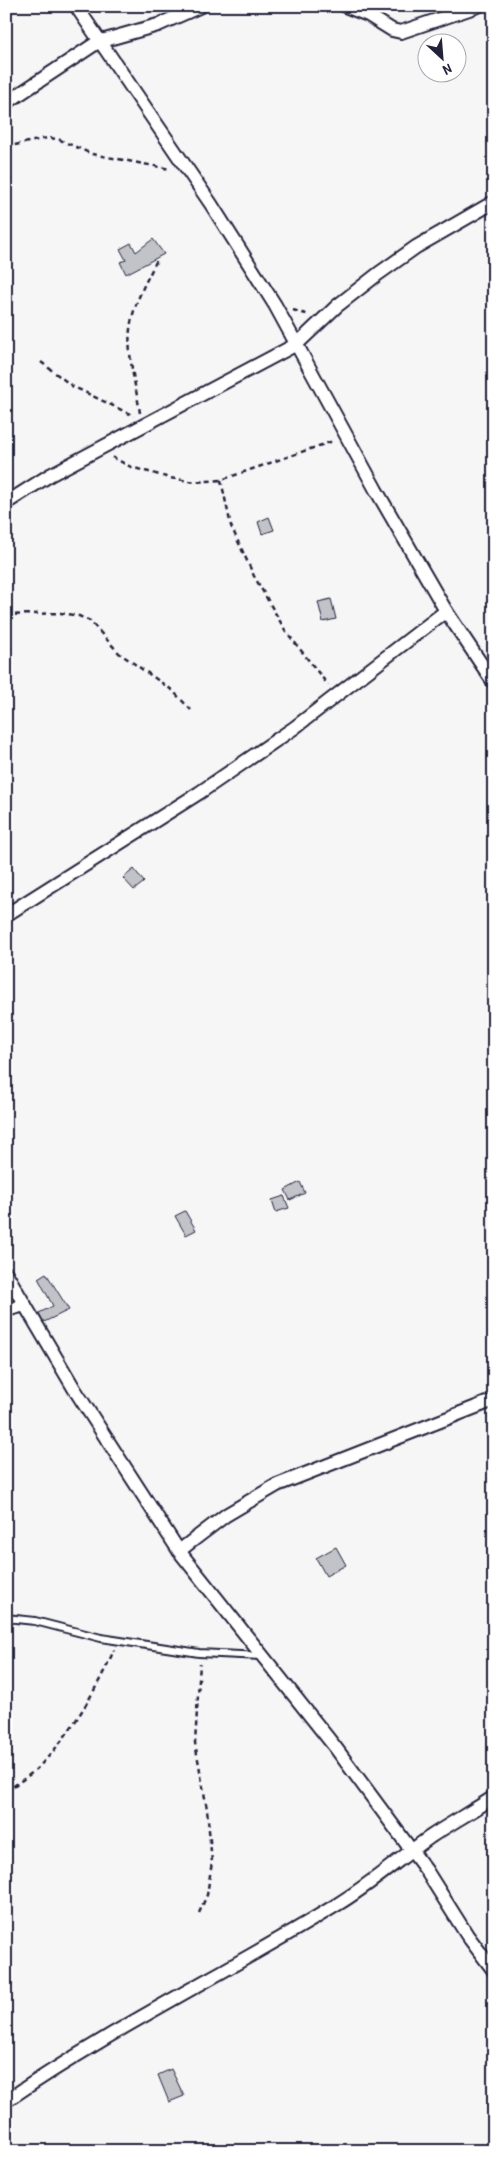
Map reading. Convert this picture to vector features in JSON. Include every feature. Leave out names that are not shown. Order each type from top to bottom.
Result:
[{"type":"street","points":[[76,6],[98,42],[190,175],[275,305],[347,437],[446,611],[494,683]]},
{"type":"street","points":[[6,103],[98,42],[158,24],[201,6]]},
{"type":"street","points":[[344,6],[368,15],[397,32],[408,31],[478,6]]},
{"type":"street","points":[[6,503],[50,475],[297,344],[323,319],[378,274],[416,248],[494,202]]},
{"type":"street","points":[[6,915],[199,793],[337,696],[446,611]]},
{"type":"street","points":[[6,1273],[75,1390],[179,1550],[335,1747],[494,1971]]},
{"type":"street","points":[[6,1310],[25,1305]]},
{"type":"street","points":[[179,1550],[226,1515],[277,1485],[494,1400]]},
{"type":"street","points":[[6,2101],[58,2065],[100,2040],[340,1903],[494,1796]]},
{"type":"lane","points":[[6,1618],[35,1621],[118,1640],[199,1653],[265,1657]]},
{"type":"path","points":[[6,147],[46,138],[58,139],[92,154],[149,164],[190,175]]},
{"type":"path","points":[[41,362],[72,386],[141,420],[130,346],[130,327],[144,284],[157,260]]},
{"type":"path","points":[[275,305],[323,319]]},
{"type":"path","points":[[99,449],[131,467],[170,478],[195,482],[220,480],[347,437]]},
{"type":"path","points":[[220,480],[231,526],[254,576],[285,630],[337,696]]},
{"type":"path","points":[[6,615],[61,613],[79,616],[90,621],[119,653],[172,690],[191,710]]},
{"type":"path","points":[[6,1792],[33,1772],[55,1747],[93,1693],[118,1640]]},
{"type":"path","points":[[199,1653],[201,1677],[195,1719],[195,1743],[207,1810],[212,1862],[207,1895],[199,1913]]},
{"type":"building","points":[[153,239],[164,254],[126,274],[120,262],[126,260],[120,249],[131,243],[136,252]]},
{"type":"building","points":[[269,517],[274,530],[262,534],[258,522]]},
{"type":"building","points":[[331,599],[336,619],[323,622],[318,602]]},
{"type":"building","points":[[134,869],[144,882],[134,890],[123,878]]},
{"type":"building","points":[[300,1182],[305,1193],[290,1200],[285,1190]]},
{"type":"building","points":[[284,1196],[289,1208],[276,1212],[272,1200]]},
{"type":"building","points":[[185,1211],[196,1230],[186,1235],[175,1216]]},
{"type":"building","points":[[46,1273],[69,1310],[44,1322],[39,1313],[53,1306],[38,1278]]},
{"type":"building","points":[[336,1547],[346,1565],[326,1576],[316,1558]]},
{"type":"building","points":[[171,2069],[184,2096],[169,2102],[158,2075]]}]
